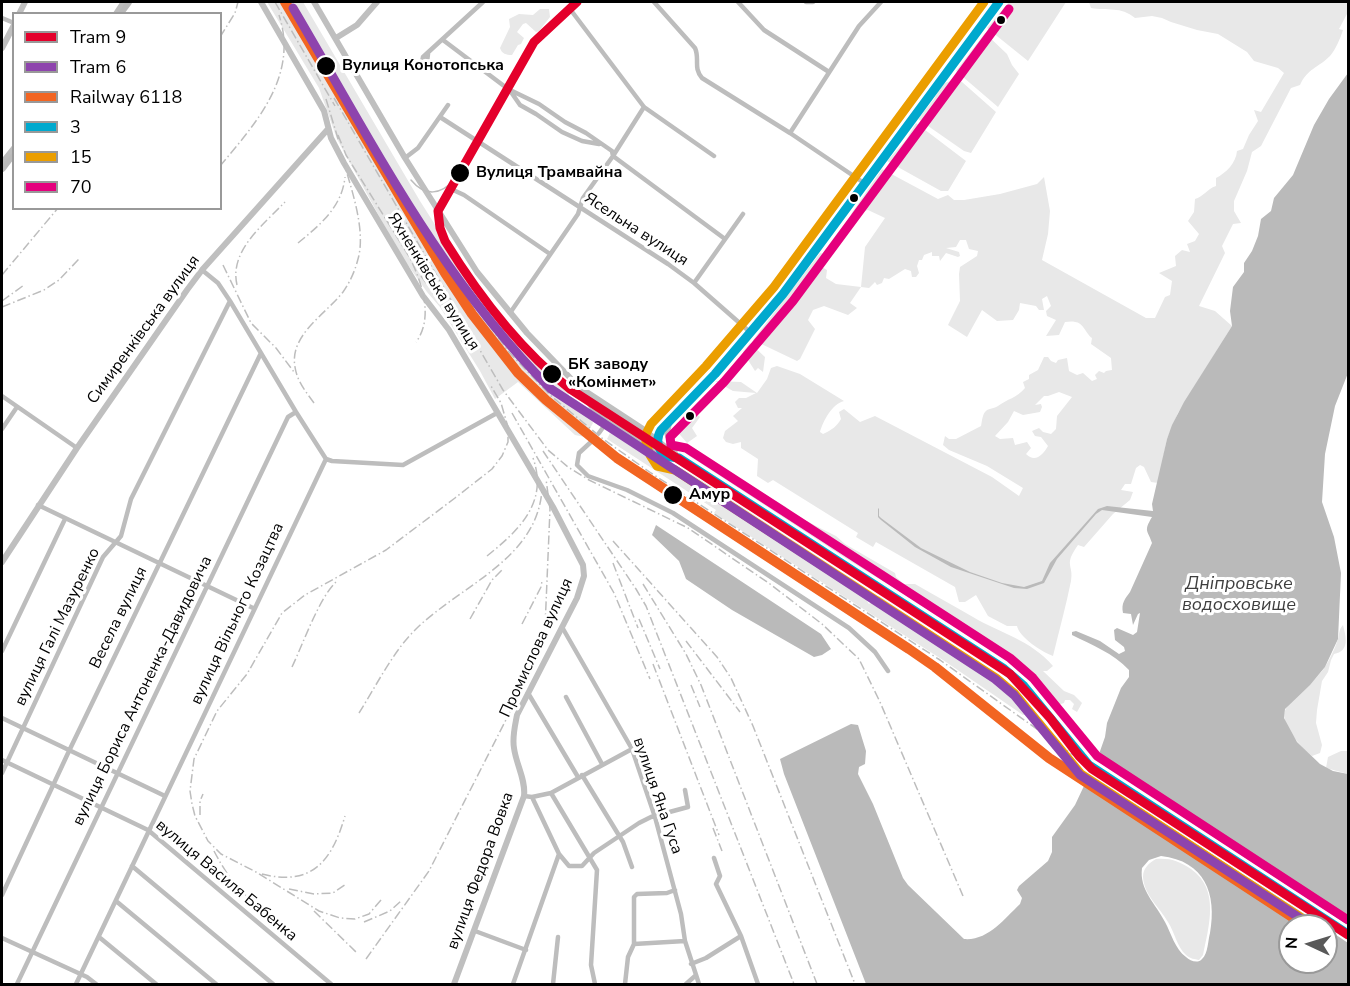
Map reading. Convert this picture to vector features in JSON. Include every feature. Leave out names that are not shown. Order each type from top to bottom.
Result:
[{"type":"main road","name":"Яхненківська вулиця","points":[[261,2],[324,111],[328,129],[344,163],[379,224],[423,296],[449,330],[553,507],[583,565],[584,576]]},
{"type":"main road","points":[[314,2],[464,255],[510,313],[579,387],[591,406],[607,422],[664,456],[679,458]]},
{"type":"main road","points":[[336,38],[357,25],[376,2]]},
{"type":"main road","points":[[638,441],[657,440],[663,435],[669,425],[752,333],[999,2]]},
{"type":"main road","points":[[2,48],[12,28]]},
{"type":"main road","name":"Симиренківська вулиця","points":[[2,562],[77,448],[202,270],[328,129]]},
{"type":"main road","points":[[579,387],[643,429],[679,458],[1011,673],[1089,765],[1348,934]]},
{"type":"main road","points":[[643,429],[661,430],[669,425]]},
{"type":"main road","points":[[669,425],[668,439],[679,458]]},
{"type":"main road","points":[[661,430],[657,440],[664,456]]},
{"type":"main road","name":"Промислова вулиця","points":[[514,731],[518,715],[582,586],[584,576]]},
{"type":"main road","name":"вулиця Федора Вовка","points":[[454,984],[524,796],[524,785],[514,747],[514,731]]},
{"type":"street","points":[[428,54],[483,2]]},
{"type":"street","points":[[439,215],[442,205],[478,141],[538,39],[578,2]]},
{"type":"street","points":[[654,2],[697,51],[696,68],[702,78],[864,183]]},
{"type":"street","points":[[738,2],[764,30],[828,72]]},
{"type":"street","points":[[806,2],[813,2]]},
{"type":"street","points":[[790,133],[859,26],[880,2]]},
{"type":"street","points":[[570,9],[644,107],[714,156]]},
{"type":"street","points":[[443,40],[509,90],[539,104],[612,151],[613,156],[725,239]]},
{"type":"street","points":[[509,90],[520,105],[562,132],[590,143],[602,144]]},
{"type":"street","points":[[405,158],[418,148],[448,105]]},
{"type":"street","points":[[510,313],[578,214],[583,198],[644,107]]},
{"type":"street","name":"Ясельна вулиця","points":[[440,117],[694,283],[752,333]]},
{"type":"street","points":[[2,162],[12,150]]},
{"type":"street","points":[[451,189],[464,195],[550,254]]},
{"type":"street","points":[[694,283],[743,214]]},
{"type":"street","points":[[202,270],[218,283],[230,301],[326,459],[403,465],[497,413]]},
{"type":"street","name":"вулиця Галі Мазуренко","points":[[2,773],[4,761],[103,557],[123,532],[131,499],[230,301]]},
{"type":"street","name":"Весела вулиця","points":[[2,895],[52,785],[261,353]]},
{"type":"street","points":[[2,396],[77,448]]},
{"type":"street","points":[[2,429],[17,407]]},
{"type":"street","name":"вулиця Бориса Антоненка-Давидовича","points":[[17,984],[288,417],[296,412]]},
{"type":"street","points":[[599,433],[607,422]]},
{"type":"street","points":[[592,441],[579,453],[577,465],[581,471],[674,513],[849,628],[875,652],[888,671]]},
{"type":"street","name":"вулиця Вільного Козацтва","points":[[76,984],[253,608],[326,459]]},
{"type":"street","points":[[38,505],[253,608]]},
{"type":"street","points":[[2,651],[65,519]]},
{"type":"street","name":"вулиця Яна Гуса","points":[[562,627],[632,749],[655,817],[675,890],[691,964],[699,984]]},
{"type":"street","points":[[528,693],[623,842],[632,867]]},
{"type":"street","points":[[566,697],[602,764]]},
{"type":"street","points":[[2,718],[165,796]]},
{"type":"street","points":[[524,796],[532,797],[550,793],[632,749]]},
{"type":"street","name":"вулиця Василя Бабенка","points":[[4,761],[148,830],[331,984]]},
{"type":"street","points":[[532,797],[559,854],[566,864],[573,868],[582,866],[594,853],[651,817],[688,807],[685,790]]},
{"type":"street","points":[[550,793],[597,870],[591,965],[595,984]]},
{"type":"street","points":[[513,984],[559,854]]},
{"type":"street","points":[[714,858],[720,876],[717,884],[741,936],[758,984]]},
{"type":"street","points":[[132,866],[273,984]]},
{"type":"street","points":[[625,984],[628,959],[634,944],[635,896],[675,890]]},
{"type":"street","points":[[116,901],[216,984]]},
{"type":"street","points":[[475,931],[526,950]]},
{"type":"street","points":[[691,964],[706,958],[741,936]]},
{"type":"street","points":[[99,937],[156,984]]},
{"type":"street","points":[[553,984],[558,937]]},
{"type":"street","points":[[2,938],[81,974],[96,984]]},
{"type":"street","points":[[634,944],[685,940]]},
{"type":"street","points":[[686,984],[695,976]]},
{"type":"shaded area","points":[[267,2],[303,2],[420,201],[479,294],[515,338],[570,393],[565,399],[593,423],[585,437],[575,435],[518,382],[495,399],[440,307],[403,258],[337,139],[319,88]]},
{"type":"shaded area","points":[[1009,2],[1066,2],[1028,61],[987,28]]},
{"type":"shaded area","points":[[1089,2],[1348,2],[1348,12],[1339,29],[1343,30],[1334,50],[1326,60],[1306,75],[1300,85],[1291,88],[1261,146],[1252,152],[1247,171],[1234,201],[1234,211],[1241,223],[1233,224],[1222,246],[1225,253],[1199,306],[1215,311],[1232,326],[1178,413],[1167,439],[1158,483],[1151,482],[1144,467],[1140,465],[1136,468],[1131,484],[1125,484],[1121,490],[1133,492],[1130,500],[1113,514],[1084,547],[1078,545],[1071,557],[1071,581],[1053,656],[1026,639],[1017,626],[1007,626],[988,616],[976,595],[965,602],[959,602],[955,587],[876,542],[873,547],[856,537],[858,533],[773,480],[768,483],[757,476],[758,459],[741,448],[741,442],[733,444],[726,442],[723,438],[725,431],[738,421],[733,416],[742,408],[738,408],[735,402],[739,398],[746,398],[756,393],[733,391],[715,381],[741,382],[757,393],[767,379],[771,368],[777,366],[800,374],[844,401],[829,413],[820,432],[823,434],[838,424],[841,419],[839,412],[844,409],[860,422],[875,416],[992,477],[1019,496],[1023,488],[987,466],[949,450],[943,445],[945,436],[949,439],[956,439],[981,426],[986,411],[1015,396],[1025,388],[1023,382],[1038,370],[1044,357],[1056,363],[1058,360],[1067,358],[1069,371],[1077,375],[1083,373],[1092,381],[1097,379],[1095,375],[1099,371],[1104,373],[1112,370],[1111,358],[1091,344],[1092,338],[1078,323],[1065,322],[1059,335],[1046,336],[1056,320],[1047,316],[1046,311],[1051,306],[1047,296],[1042,299],[1044,310],[1020,303],[1013,320],[997,321],[982,310],[967,337],[948,325],[960,301],[960,267],[977,256],[978,251],[969,249],[966,240],[960,240],[956,247],[946,248],[959,252],[958,257],[946,253],[940,261],[939,256],[932,256],[932,252],[919,260],[917,266],[919,273],[916,277],[912,277],[911,271],[905,269],[889,279],[884,278],[882,283],[877,285],[875,282],[869,288],[861,287],[865,247],[885,218],[868,210],[851,214],[882,169],[938,199],[948,195],[954,200],[1000,194],[1037,184],[1044,177],[1050,211],[1042,260],[1146,318],[1155,318],[1165,297],[1170,295],[1172,281],[1159,273],[1176,266],[1175,256],[1182,250],[1190,252],[1187,244],[1195,241],[1199,234],[1188,221],[1194,212],[1195,199],[1216,186],[1216,178],[1230,167],[1237,151],[1243,149],[1258,121],[1254,110],[1261,112],[1284,73],[1278,68],[1254,61],[1247,52],[1218,34],[1197,30],[1162,18],[1152,16],[1135,18],[1119,10],[1091,8]],"holes":[[[1059,392],[1072,397],[1057,416],[1056,429],[1051,434],[1039,428],[1032,431],[1048,446],[1038,457],[1033,458],[1026,454],[1031,448],[1027,442],[1015,445],[1013,438],[1000,439],[995,436],[1008,422],[1014,411],[1023,415],[1040,412],[1041,404],[1035,405],[1044,396]]]},
{"type":"shaded area","points":[[540,9],[549,9],[550,17],[539,31],[536,32],[526,23],[523,24],[517,32],[524,38],[521,44],[512,55],[503,53],[500,48],[510,27],[509,19],[519,14],[533,15]]},
{"type":"shaded area","points":[[985,33],[1007,54],[1019,74],[998,107],[956,71]]},
{"type":"shaded area","points":[[956,79],[996,112],[971,153],[964,151],[918,119],[934,99],[942,84]]},
{"type":"shaded area","points":[[916,123],[966,161],[948,191],[941,191],[887,161],[906,140]]},
{"type":"shaded area","points":[[820,253],[824,254],[820,266],[827,270],[826,278],[836,284],[861,287],[850,303],[857,308],[848,315],[824,306],[813,310],[808,320],[815,329],[800,359],[797,361],[753,340]]},
{"type":"shaded area","points":[[750,343],[765,357],[763,372],[758,368],[755,371],[743,352]]},
{"type":"shaded area","points":[[692,410],[700,417],[692,428],[697,436],[687,443],[675,429]]},
{"type":"shaded area","points":[[610,433],[640,452],[672,463],[696,477],[872,592],[867,601],[869,604],[879,596],[1006,681],[1035,713],[1023,715],[946,662],[714,513],[716,510],[607,439]]},
{"type":"shaded area","points":[[681,444],[697,457],[721,468],[786,507],[795,519],[807,521],[836,536],[845,544],[895,573],[904,584],[915,584],[1035,650],[1053,666],[1043,671],[1064,691],[1074,695],[1082,703],[1077,712],[1072,709],[1074,704],[1070,700],[1065,700],[1064,703],[1058,705],[1048,692],[994,647],[983,643],[847,559],[688,455],[679,446]]},
{"type":"shaded area","points":[[1343,625],[1345,647],[1334,654],[1328,672],[1322,681],[1316,723],[1322,745],[1320,753],[1312,756],[1289,729],[1284,717],[1285,711],[1325,667]]},
{"type":"shaded area","points":[[1341,751],[1348,751],[1348,774],[1326,768],[1328,757]]},
{"type":"shaded area","points":[[1156,859],[1170,860],[1187,866],[1200,877],[1206,887],[1210,909],[1208,932],[1203,955],[1199,960],[1183,952],[1168,922],[1146,890],[1144,871]]},
{"type":"water","name":"Дніпровське водосховище","points":[[1348,73],[1348,373],[1335,406],[1325,454],[1322,502],[1334,537],[1341,573],[1338,639],[1325,667],[1285,709],[1284,718],[1297,742],[1320,764],[1333,771],[1348,774],[1348,984],[866,984],[780,759],[851,724],[858,725],[866,751],[865,764],[859,767],[858,774],[873,804],[903,878],[964,939],[973,939],[988,933],[1020,904],[1022,898],[1017,890],[1019,886],[1048,861],[1052,852],[1052,837],[1075,805],[1099,754],[1107,723],[1121,688],[1129,677],[1129,670],[1116,659],[1072,635],[1072,632],[1076,631],[1100,641],[1119,654],[1125,651],[1124,647],[1115,640],[1114,630],[1117,628],[1133,635],[1137,632],[1140,613],[1133,625],[1131,614],[1123,613],[1123,606],[1152,543],[1147,528],[1152,517],[1102,510],[1057,559],[1044,583],[1027,589],[1014,588],[951,567],[915,547],[878,517],[878,509],[881,518],[921,548],[970,572],[1002,583],[1024,587],[1042,581],[1050,563],[1098,509],[1107,506],[1153,511],[1152,504],[1172,425],[1232,326],[1230,311],[1233,287],[1244,272],[1244,263],[1258,236],[1261,219],[1271,211],[1274,198],[1293,175],[1314,125]],"holes":[[[1161,856],[1176,859],[1198,872],[1209,893],[1212,919],[1210,933],[1206,954],[1198,961],[1190,960],[1179,950],[1143,883],[1142,868],[1149,860]]]},
{"type":"water","points":[[656,525],[821,634],[831,649],[814,657],[732,610],[686,579],[679,561],[652,535]]},
{"type":"pier","points":[[1094,758],[1331,914],[1304,914],[1086,773]]},
{"type":"pier","points":[[1085,777],[1296,914],[1284,914],[1082,783]]},
{"type":"pier","points":[[1338,918],[1348,925],[1348,943],[1338,936]]},
{"type":"waterway","points":[[120,12],[128,2]]},
{"type":"waterway","points":[[2,168],[12,155]]},
{"type":"tram line","name":"9","points":[[577,2],[534,42],[438,211],[440,228],[445,241],[501,321],[534,357],[570,389],[1010,674],[1092,769],[1348,935]]},
{"type":"tram line","name":"6","points":[[293,8],[380,158],[442,255],[475,302],[551,389],[995,679],[1014,695],[1080,775],[1294,914]]},
{"type":"tram line","points":[[411,180],[422,189],[433,192],[439,191],[455,179]]},
{"type":"railway","points":[[222,34],[235,13],[238,2]]},
{"type":"railway","points":[[275,2],[335,106]]},
{"type":"railway","points":[[289,2],[393,179],[478,310],[508,351],[550,395],[603,439],[651,473],[940,660],[1076,757],[1348,934]]},
{"type":"railway","points":[[222,164],[260,115],[279,78],[284,37],[279,15]]},
{"type":"railway","points":[[334,98],[503,390],[548,450],[568,467],[589,480],[688,528],[770,584],[822,624],[859,659],[880,702],[963,896]]},
{"type":"railway","points":[[326,99],[339,142]]},
{"type":"railway","points":[[338,135],[346,155],[410,258],[419,278],[425,311],[421,333],[416,342]]},
{"type":"railway","points":[[314,403],[302,386],[296,372],[295,355],[303,335],[346,288],[355,268],[360,248],[357,211],[344,163]]},
{"type":"railway","points":[[298,243],[322,222],[335,206],[345,177]]},
{"type":"railway","points":[[237,285],[238,261],[243,250],[258,229],[285,202]]},
{"type":"railway","points":[[2,275],[56,210]]},
{"type":"railway","points":[[2,307],[44,290],[59,280],[79,259]]},
{"type":"railway","points":[[223,265],[251,323],[276,348],[294,372]]},
{"type":"railway","points":[[421,276],[455,321]]},
{"type":"railway","points":[[2,301],[24,285]]},
{"type":"railway","points":[[381,900],[369,914],[355,919],[340,918],[319,911],[256,872],[221,854],[208,841],[195,816],[190,791],[194,759],[217,711],[247,674],[282,613],[305,595],[386,550],[492,469],[502,456],[508,442],[508,427],[501,403],[491,386]]},
{"type":"railway","points":[[512,413],[614,593],[650,679]]},
{"type":"railway","points":[[543,451],[646,606],[794,984]]},
{"type":"railway","points":[[487,556],[510,536],[528,515],[537,489],[537,474],[533,458]]},
{"type":"railway","points":[[366,959],[429,871],[540,653],[545,628],[550,509],[546,479]]},
{"type":"railway","points":[[359,713],[393,658],[416,629],[494,569],[527,534],[537,513],[542,489]]},
{"type":"railway","points":[[613,541],[717,657],[731,678],[753,726],[855,984]]},
{"type":"railway","points":[[613,563],[638,628]]},
{"type":"railway","points":[[470,619],[492,580],[503,569]]},
{"type":"railway","points":[[522,624],[542,581]]},
{"type":"railway","points":[[292,667],[318,610],[336,582]]},
{"type":"railway","points":[[643,584],[686,654],[701,685],[817,984]]},
{"type":"railway","points":[[639,619],[660,669]]},
{"type":"railway","points":[[686,641],[740,712]]},
{"type":"railway","points":[[653,664],[719,835]]},
{"type":"railway","points":[[691,685],[700,707]]},
{"type":"railway","points":[[200,815],[200,801],[203,794]]},
{"type":"railway","points":[[262,874],[295,877],[318,866],[334,845],[345,816]]},
{"type":"railway","points":[[713,828],[722,851]]},
{"type":"railway","points":[[214,851],[235,884],[264,911]]},
{"type":"railway","points":[[289,889],[314,894],[333,893],[346,884]]},
{"type":"railway","points":[[364,922],[390,911],[402,900]]},
{"type":"railway","points":[[314,911],[357,953]]},
{"type":"rail line","name":"6118","points":[[285,2],[445,273],[472,314],[518,373],[546,400],[617,458],[935,667],[1049,758],[1288,914]]},
{"type":"transit line","name":"15","points":[[984,2],[774,287],[706,366],[651,424],[646,434],[646,444],[657,466],[675,470],[996,678],[1015,694],[1081,774],[1296,914]]},
{"type":"transit line","name":"3","points":[[999,2],[783,294],[715,374],[661,430],[658,437],[659,446],[664,456],[679,458],[1003,668],[1024,686],[1089,765],[1348,934]]},
{"type":"transit line","name":"70","points":[[1009,9],[793,301],[724,382],[670,437],[671,445],[686,448],[1010,658],[1033,678],[1097,756],[1348,920]]},
{"type":"place","name":"Вулиця Конотопська","points":[[326,66]]},
{"type":"place","name":"Вулиця Трамвайна","points":[[460,173]]},
{"type":"place","name":"БК заводу «Комінмет»","points":[[552,374]]},
{"type":"place","name":"Амур","points":[[673,495]]}]
